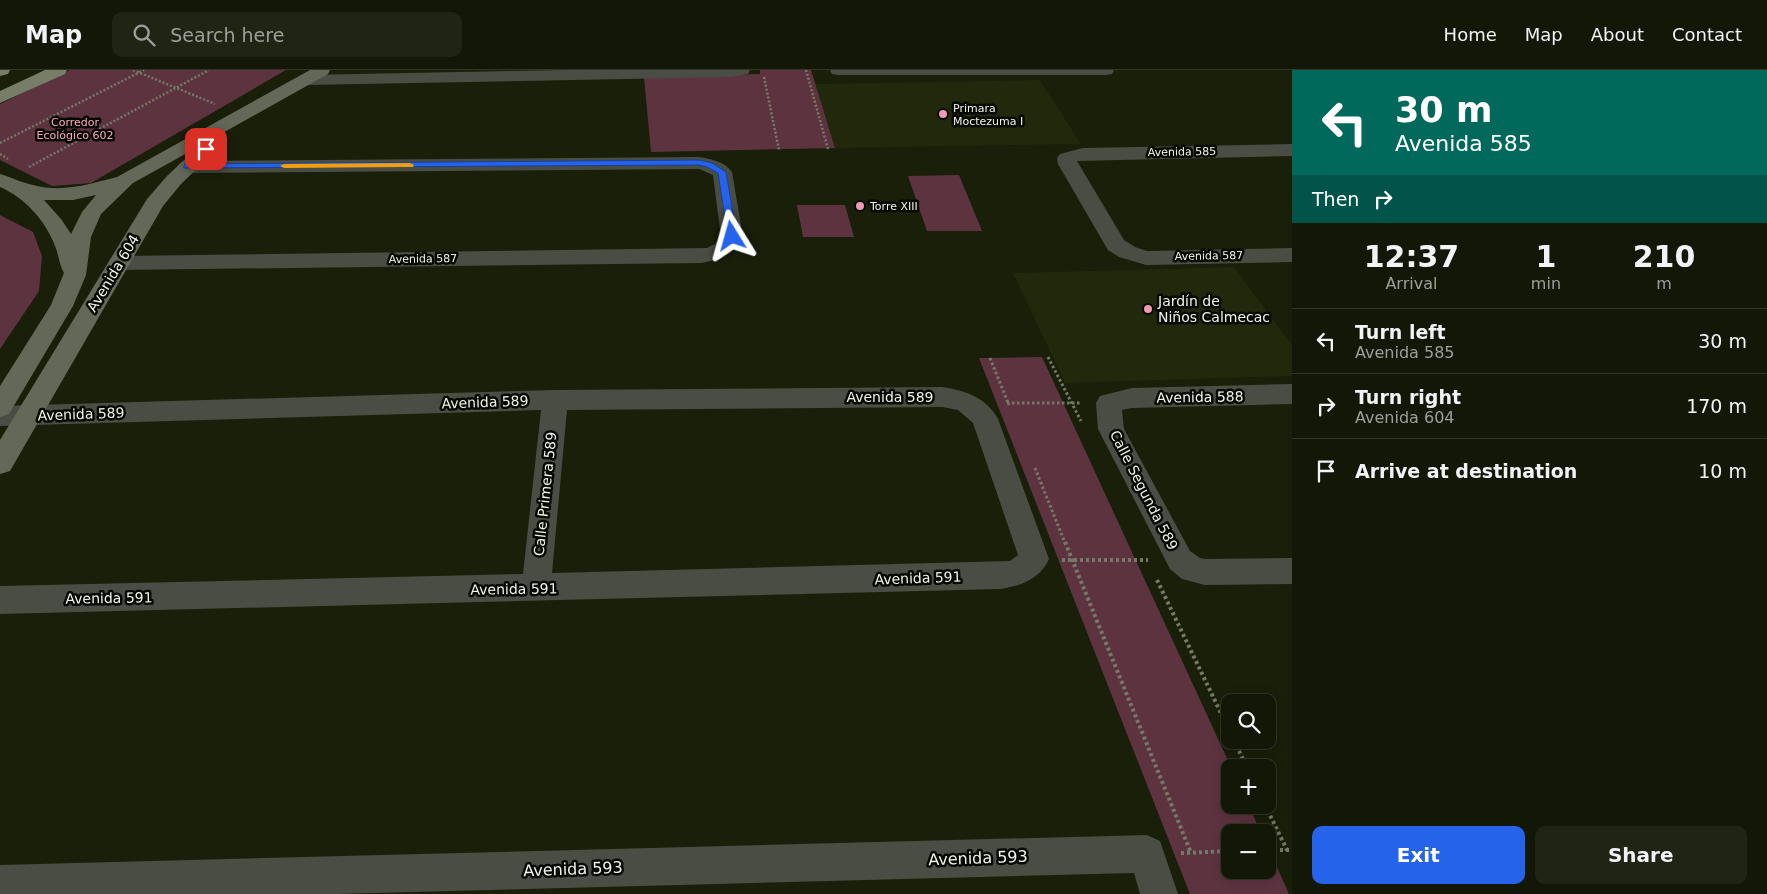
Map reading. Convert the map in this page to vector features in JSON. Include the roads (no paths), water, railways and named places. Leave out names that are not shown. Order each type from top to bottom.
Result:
[{"type":"main road","points":[[0,98],[59,70]]},
{"type":"street","name":"Avenida 604","points":[[0,180],[22,179],[49,194],[79,193],[104,187],[126,179],[190,142],[257,108],[322,70]]},
{"type":"street","points":[[306,80],[731,72],[742,70]]},
{"type":"street","points":[[838,70],[1106,70]]},
{"type":"street","name":"Avenida 604","points":[[0,463],[154,203],[187,167],[216,140],[257,108]]},
{"type":"street","name":"Avenida 585","points":[[1127,252],[1116,245],[1068,164],[1067,158],[1083,154],[1292,150]]},
{"type":"street","name":"Avenida 587","points":[[119,263],[701,256],[726,248],[732,236],[724,177],[718,168],[699,163],[187,167]]},
{"type":"street","points":[[126,179],[160,168],[187,167]]},
{"type":"street","name":"Avenida 604","points":[[22,179],[65,239],[75,275]]},
{"type":"street","name":"Avenida 604","points":[[0,407],[62,306],[75,275],[80,237],[84,224],[103,200],[126,179]]},
{"type":"street","name":"Avenida 587","points":[[1127,252],[1146,258],[1292,255]]},
{"type":"street","name":"Avenida 588","points":[[1109,403],[1132,398],[1292,394]]},
{"type":"street","name":"Avenida 589","points":[[0,416],[555,400],[942,397],[970,403],[980,411],[985,419],[1029,541],[1030,564]]},
{"type":"street","name":"Calle Primera 589","points":[[536,588],[555,400]]},
{"type":"street","name":"Calle Segunda 589","points":[[1109,403],[1111,429],[1187,565],[1219,572],[1292,571]]},
{"type":"street","name":"Avenida 591","points":[[0,600],[1000,576],[1014,574],[1030,564]]},
{"type":"street","name":"Avenida 593","points":[[0,884],[526,882],[1147,854],[1160,894]]},
{"type":"place","name":"Primara Moctezuma I","points":[[943,114]]},
{"type":"place","name":"Torre XIII","points":[[860,206]]},
{"type":"place","name":"Jardín de Niños Calmecac","points":[[1148,309]]},
{"type":"park label","name":"Corredor Ecológico 602","points":[[75,128]]}]
